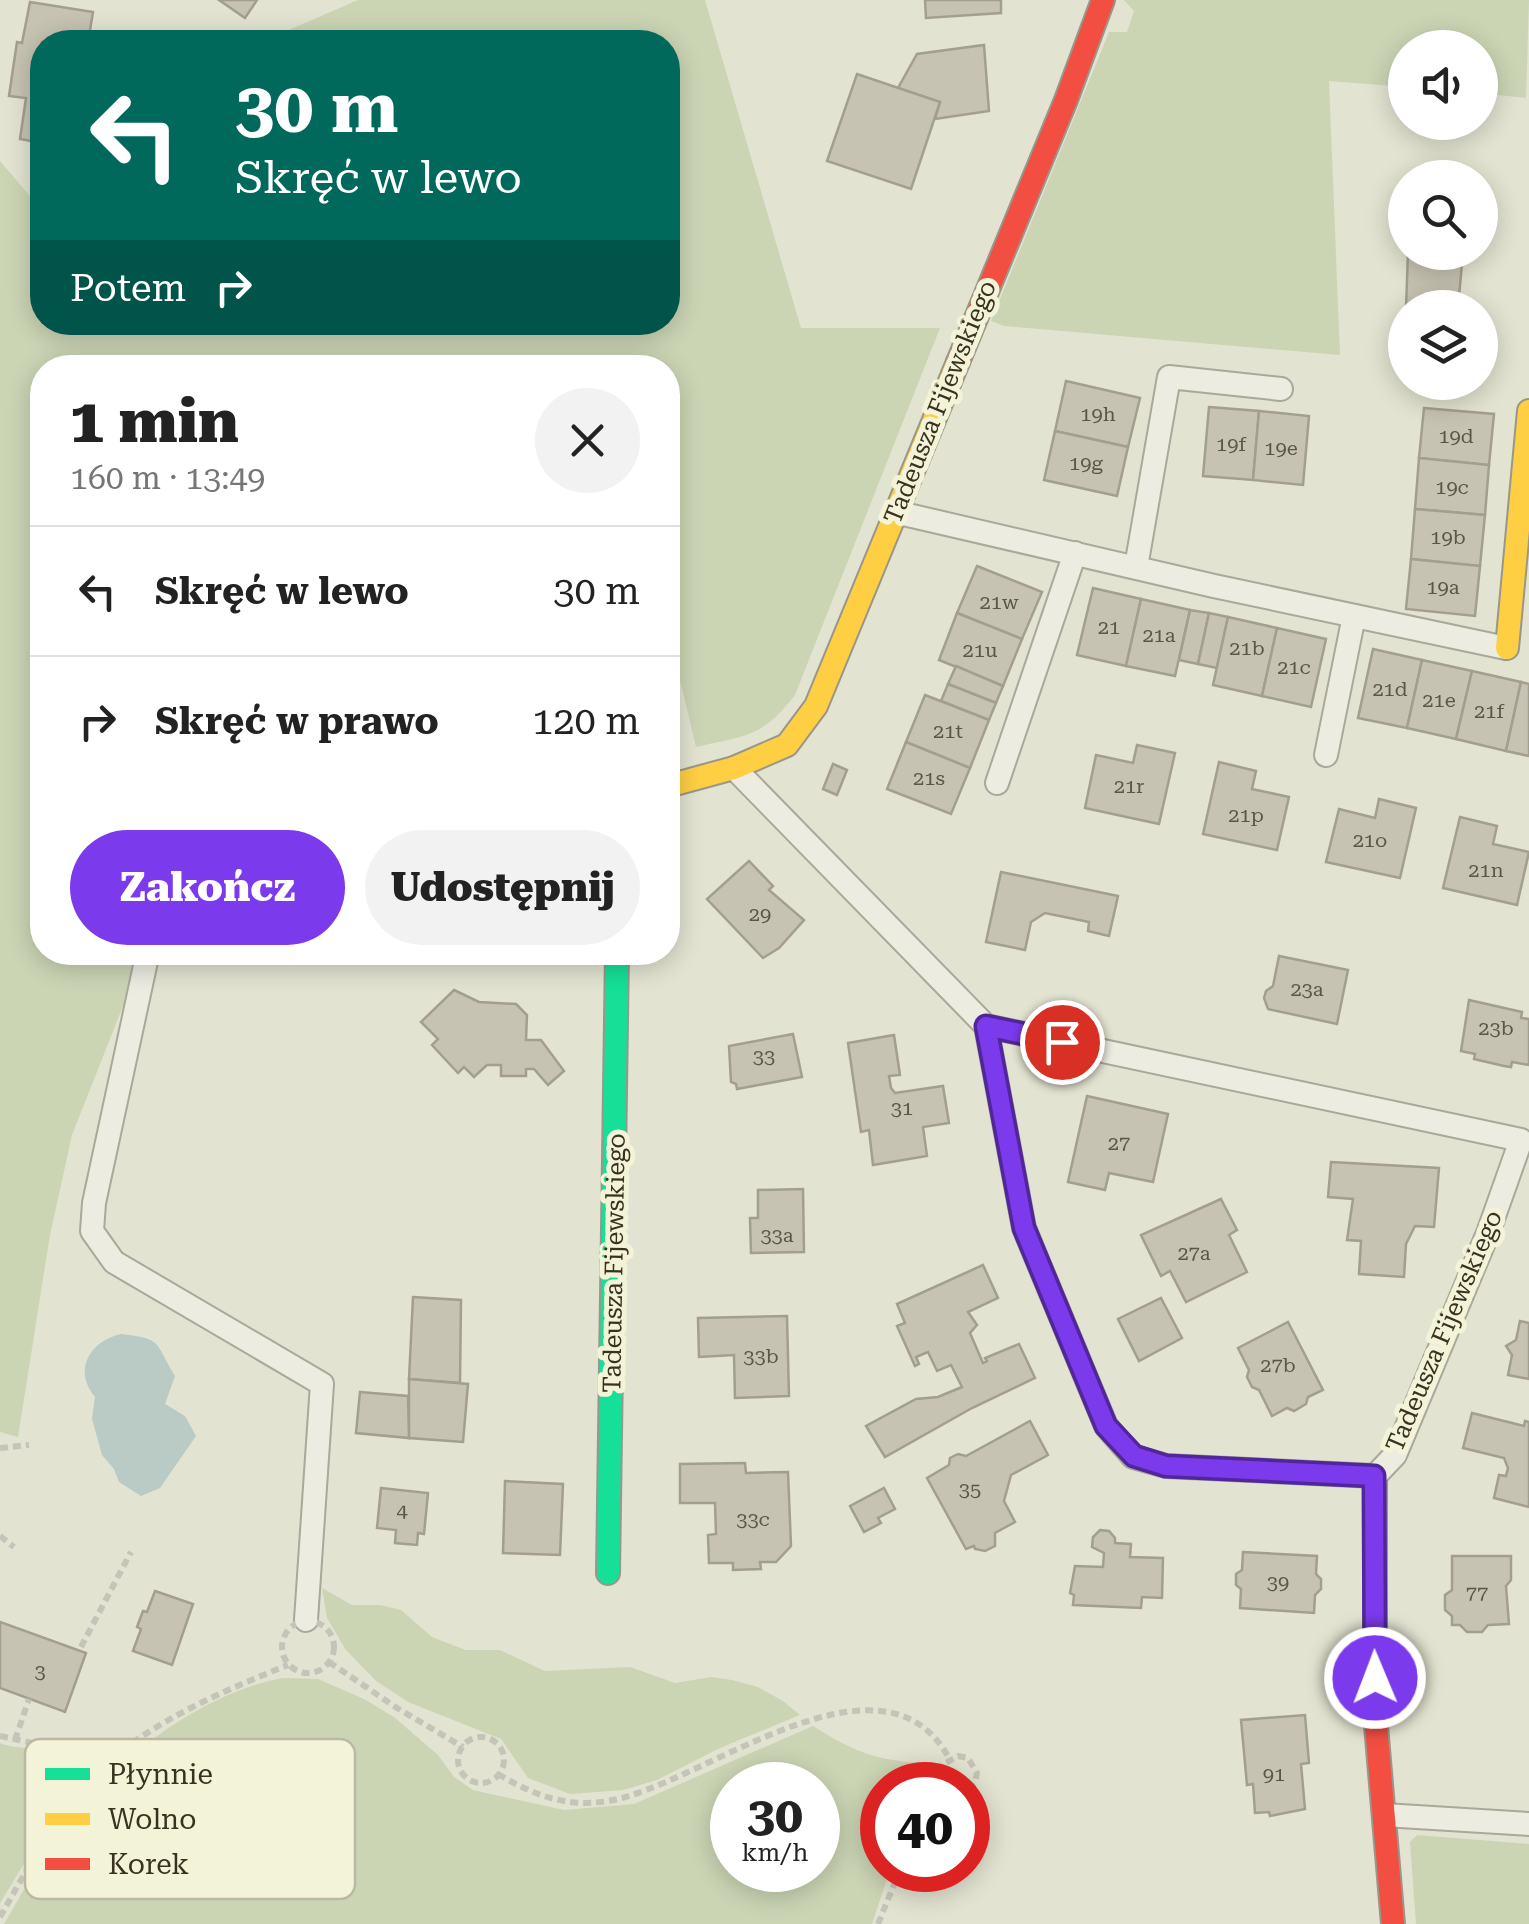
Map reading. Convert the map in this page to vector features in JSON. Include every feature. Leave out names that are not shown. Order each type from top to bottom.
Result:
[{"type":"street","name":"Tadeusza Fijewskiego","points":[[680,783],[734,768],[787,745],[816,706],[1066,100],[1103,0]]},
{"type":"street","points":[[1518,651],[1529,414]]},
{"type":"street","name":"Tadeusza Fijewskiego","points":[[608,1573],[617,965]]},
{"type":"street","points":[[1374,1476],[1376,1714],[1393,1924]]},
{"type":"lane","points":[[1136,567],[1169,377],[1280,389]]},
{"type":"lane","points":[[895,512],[1518,651]]},
{"type":"lane","points":[[997,782],[1076,553]]},
{"type":"lane","points":[[1326,755],[1354,616]]},
{"type":"lane","points":[[734,768],[986,1026]]},
{"type":"lane","points":[[145,965],[94,1202],[92,1232],[114,1262],[322,1384],[306,1620]]},
{"type":"lane","name":"Tadeusza Fijewskiego","points":[[986,1026],[1525,1140],[1394,1455],[1374,1476],[1166,1466],[1134,1456],[1106,1426],[1024,1228],[986,1026]]},
{"type":"lane","points":[[1384,1815],[1529,1824]]},
{"type":"path","points":[[0,1448],[29,1445]]},
{"type":"path","points":[[0,1536],[14,1547]]},
{"type":"path","points":[[81,1647],[131,1552]]},
{"type":"path","points":[[329,1662],[464,1747]]},
{"type":"path","points":[[143,1739],[206,1699],[288,1665]]},
{"type":"path","points":[[14,1740],[29,1699]]},
{"type":"path","points":[[498,1774],[548,1799],[607,1801],[690,1774],[783,1728],[829,1714],[868,1710],[888,1711],[906,1718],[929,1732],[949,1758]]},
{"type":"path","points":[[0,1736],[25,1742]]},
{"type":"path","points":[[478,1738],[490,1739],[499,1746],[504,1758],[498,1774],[484,1783],[472,1782],[458,1764],[464,1747],[478,1738]]},
{"type":"path","points":[[945,1762],[949,1758],[968,1758],[972,1762]]},
{"type":"path","points":[[0,1917],[25,1875]]},
{"type":"path","points":[[878,1924],[891,1892]]},
{"type":"green space","points":[[358,0],[705,0],[801,328],[940,328],[795,695],[773,720],[752,733],[696,747],[680,680],[680,355],[30,355],[30,965],[139,965],[72,1135],[50,1235],[18,1437],[0,1432],[0,161],[30,196],[30,335],[680,335],[680,30],[289,30]]},
{"type":"green space","points":[[1124,0],[1529,0],[1526,98],[1498,95],[1498,30],[1388,30],[1388,86],[1329,81],[1340,355],[1004,326],[991,321],[1109,32],[1127,32],[1134,11]]},
{"type":"green space","points":[[322,1588],[352,1605],[401,1610],[432,1637],[466,1650],[500,1650],[545,1671],[630,1667],[675,1683],[711,1677],[732,1680],[758,1687],[800,1715],[720,1748],[657,1780],[623,1790],[570,1794],[528,1778],[501,1739],[408,1702],[376,1681],[346,1650],[327,1618]]},
{"type":"green space","points":[[283,1678],[318,1679],[394,1717],[438,1755],[454,1777],[473,1790],[564,1810],[634,1804],[710,1771],[710,1892],[840,1892],[840,1762],[730,1762],[813,1726],[870,1755],[916,1762],[860,1762],[860,1892],[883,1892],[872,1924],[4,1924],[25,1888],[25,1899],[355,1899],[355,1739],[153,1739],[197,1711],[254,1685]]},
{"type":"green space","points":[[0,1743],[25,1748],[25,1862],[0,1903]]},
{"type":"green space","points":[[1417,1835],[1529,1844],[1529,1924],[1416,1924],[1410,1842]]},
{"type":"shaded area","points":[[121,1334],[151,1340],[160,1349],[175,1376],[165,1404],[185,1416],[196,1436],[160,1488],[141,1496],[119,1482],[102,1455],[92,1419],[95,1397],[85,1377],[93,1350]]},
{"type":"building","points":[[219,0],[257,0],[245,18]]},
{"type":"building","points":[[925,0],[1001,0],[1001,13],[926,18]]},
{"type":"building","points":[[30,2],[93,12],[90,30],[30,30],[30,141],[20,139],[26,98],[9,96],[17,42],[22,43]]},
{"type":"building","points":[[984,45],[989,111],[935,119],[940,102],[898,88],[917,54]]},
{"type":"building","points":[[857,74],[940,102],[911,189],[827,161]]},
{"type":"building","points":[[1407,270],[1461,270],[1460,290],[1407,290]]},
{"type":"building","points":[[1066,381],[1140,398],[1128,447],[1055,431]]},
{"type":"building","points":[[1209,407],[1259,411],[1253,480],[1203,476]]},
{"type":"building","points":[[1424,408],[1494,414],[1489,465],[1419,458]]},
{"type":"building","points":[[1259,411],[1309,416],[1303,485],[1253,480]]},
{"type":"building","points":[[1055,431],[1128,447],[1117,496],[1044,480]]},
{"type":"building","points":[[1419,458],[1489,465],[1485,515],[1415,509]]},
{"type":"building","points":[[1415,509],[1485,515],[1480,566],[1411,559]]},
{"type":"building","points":[[1411,559],[1480,566],[1475,616],[1406,609]]},
{"type":"building","points":[[977,566],[1042,592],[1022,639],[957,613]]},
{"type":"building","points":[[1093,588],[1141,599],[1126,666],[1077,655]]},
{"type":"building","points":[[1141,599],[1190,610],[1175,676],[1126,666]]},
{"type":"building","points":[[1190,610],[1209,613],[1198,664],[1179,660]]},
{"type":"building","points":[[957,613],[1022,639],[1003,686],[939,660]]},
{"type":"building","points":[[1209,613],[1228,617],[1217,668],[1198,664]]},
{"type":"building","points":[[1228,617],[1277,628],[1262,696],[1213,685]]},
{"type":"building","points":[[1277,628],[1326,639],[1311,707],[1262,696]]},
{"type":"building","points":[[1373,649],[1422,660],[1407,728],[1358,718]]},
{"type":"building","points":[[1422,660],[1472,671],[1456,739],[1407,728]]},
{"type":"building","points":[[956,666],[1003,686],[996,703],[948,684]]},
{"type":"building","points":[[1472,671],[1521,682],[1506,751],[1456,739]]},
{"type":"building","points":[[1521,682],[1529,684],[1529,756],[1506,751]]},
{"type":"building","points":[[948,684],[996,703],[989,720],[941,701]]},
{"type":"building","points":[[925,695],[989,720],[970,768],[906,742]]},
{"type":"building","points":[[906,742],[970,768],[951,814],[887,789]]},
{"type":"building","points":[[1137,745],[1175,753],[1159,824],[1085,808],[1096,755],[1133,763]]},
{"type":"building","points":[[1219,762],[1256,771],[1252,789],[1289,797],[1277,850],[1203,834]]},
{"type":"building","points":[[833,764],[847,770],[837,795],[823,789]]},
{"type":"building","points":[[1379,799],[1416,808],[1400,878],[1326,862],[1339,809],[1375,818]]},
{"type":"building","points":[[1460,817],[1497,826],[1493,844],[1529,852],[1517,905],[1443,888]]},
{"type":"building","points":[[749,861],[773,886],[769,890],[804,920],[779,948],[763,958],[707,899]]},
{"type":"building","points":[[1001,872],[1118,896],[1109,936],[1088,931],[1089,922],[1045,913],[1031,922],[1025,950],[986,942]]},
{"type":"building","points":[[1279,956],[1348,970],[1337,1024],[1268,1009],[1264,998],[1273,986]]},
{"type":"building","points":[[454,990],[479,1002],[516,1004],[527,1015],[526,1040],[541,1040],[564,1071],[548,1085],[534,1069],[526,1069],[526,1076],[501,1076],[501,1065],[487,1065],[474,1077],[464,1067],[458,1073],[432,1045],[438,1039],[421,1022]]},
{"type":"building","points":[[1469,1000],[1522,1012],[1521,1018],[1529,1019],[1529,1065],[1512,1062],[1511,1067],[1504,1066],[1474,1059],[1475,1054],[1461,1051]]},
{"type":"building","points":[[793,1034],[802,1077],[737,1089],[731,1082],[729,1046]]},
{"type":"building","points":[[894,1035],[900,1075],[889,1076],[891,1088],[895,1093],[943,1086],[949,1123],[923,1127],[927,1156],[873,1165],[869,1130],[861,1132],[848,1043]]},
{"type":"building","points":[[1087,1096],[1168,1114],[1153,1182],[1109,1173],[1105,1190],[1068,1182]]},
{"type":"building","points":[[1331,1162],[1439,1168],[1434,1227],[1415,1226],[1406,1244],[1404,1277],[1359,1274],[1361,1241],[1347,1240],[1353,1199],[1328,1197]]},
{"type":"building","points":[[803,1189],[804,1252],[751,1253],[750,1218],[758,1218],[758,1190]]},
{"type":"building","points":[[1221,1199],[1237,1230],[1229,1235],[1247,1272],[1186,1302],[1170,1271],[1161,1276],[1141,1235]]},
{"type":"building","points":[[983,1265],[998,1298],[968,1312],[977,1325],[970,1333],[983,1363],[985,1358],[1019,1344],[1035,1378],[885,1457],[866,1426],[916,1399],[938,1397],[962,1387],[951,1365],[937,1371],[928,1352],[916,1357],[919,1364],[915,1366],[897,1326],[905,1323],[897,1304]]},
{"type":"building","points":[[413,1297],[461,1300],[460,1383],[409,1379]]},
{"type":"building","points":[[1161,1298],[1182,1338],[1139,1361],[1118,1319]]},
{"type":"building","points":[[787,1316],[789,1396],[735,1398],[734,1355],[699,1357],[698,1318]]},
{"type":"building","points":[[1520,1321],[1529,1323],[1529,1379],[1508,1375],[1512,1355],[1506,1346],[1516,1340]]},
{"type":"building","points":[[1288,1322],[1323,1390],[1308,1397],[1306,1404],[1294,1411],[1287,1408],[1272,1416],[1259,1390],[1252,1387],[1247,1377],[1249,1370],[1238,1348]]},
{"type":"building","points":[[409,1379],[468,1384],[463,1442],[409,1438]]},
{"type":"building","points":[[360,1392],[408,1396],[409,1438],[356,1433]]},
{"type":"building","points":[[1472,1413],[1524,1426],[1525,1421],[1529,1422],[1529,1507],[1494,1498],[1499,1475],[1506,1476],[1508,1468],[1504,1458],[1463,1448]]},
{"type":"building","points":[[1030,1421],[1048,1455],[1011,1475],[1004,1501],[1015,1522],[995,1533],[995,1546],[985,1551],[974,1546],[966,1549],[927,1478],[949,1465],[950,1458],[966,1456]]},
{"type":"building","points":[[745,1463],[746,1473],[788,1472],[791,1546],[776,1562],[760,1562],[761,1569],[733,1570],[733,1563],[709,1563],[708,1535],[716,1534],[715,1503],[680,1503],[680,1464]]},
{"type":"building","points":[[505,1481],[563,1484],[560,1555],[503,1553]]},
{"type":"building","points":[[381,1488],[428,1493],[424,1534],[418,1533],[417,1545],[395,1543],[396,1530],[377,1528]]},
{"type":"building","points":[[884,1488],[895,1509],[864,1532],[850,1506]]},
{"type":"building","points":[[1100,1530],[1109,1531],[1115,1543],[1131,1544],[1130,1557],[1163,1558],[1162,1598],[1142,1597],[1141,1608],[1073,1605],[1074,1595],[1070,1593],[1075,1566],[1103,1567],[1104,1553],[1092,1547],[1093,1537]]},
{"type":"building","points":[[1243,1552],[1317,1556],[1316,1574],[1321,1579],[1321,1589],[1315,1595],[1314,1613],[1240,1608],[1241,1589],[1236,1585],[1236,1574],[1242,1570]]},
{"type":"building","points":[[1452,1556],[1511,1556],[1511,1580],[1506,1586],[1509,1624],[1488,1625],[1482,1632],[1467,1632],[1460,1625],[1452,1625],[1452,1616],[1445,1610],[1445,1595],[1452,1590]]},
{"type":"building","points":[[155,1591],[193,1604],[172,1665],[133,1651],[141,1629],[137,1627]]},
{"type":"building","points":[[0,1622],[86,1653],[65,1712],[0,1688]]},
{"type":"building","points":[[1305,1715],[1309,1763],[1301,1764],[1305,1809],[1270,1816],[1269,1812],[1255,1813],[1253,1784],[1247,1785],[1241,1720]]},
{"type":"traffic: fast","points":[[608,1573],[617,965]]},
{"type":"traffic: slow","points":[[680,783],[734,768],[787,745],[816,706],[958,362]]},
{"type":"traffic: slow","points":[[1507,648],[1529,411]]},
{"type":"traffic: jam","points":[[958,362],[1103,0]]},
{"type":"traffic: jam","points":[[1375,1476],[1375,1714],[1393,1924]]},
{"type":"route","points":[[1062,1042],[986,1026],[1024,1228],[1106,1426],[1134,1456],[1166,1466],[1374,1476],[1375,1678]]}]
